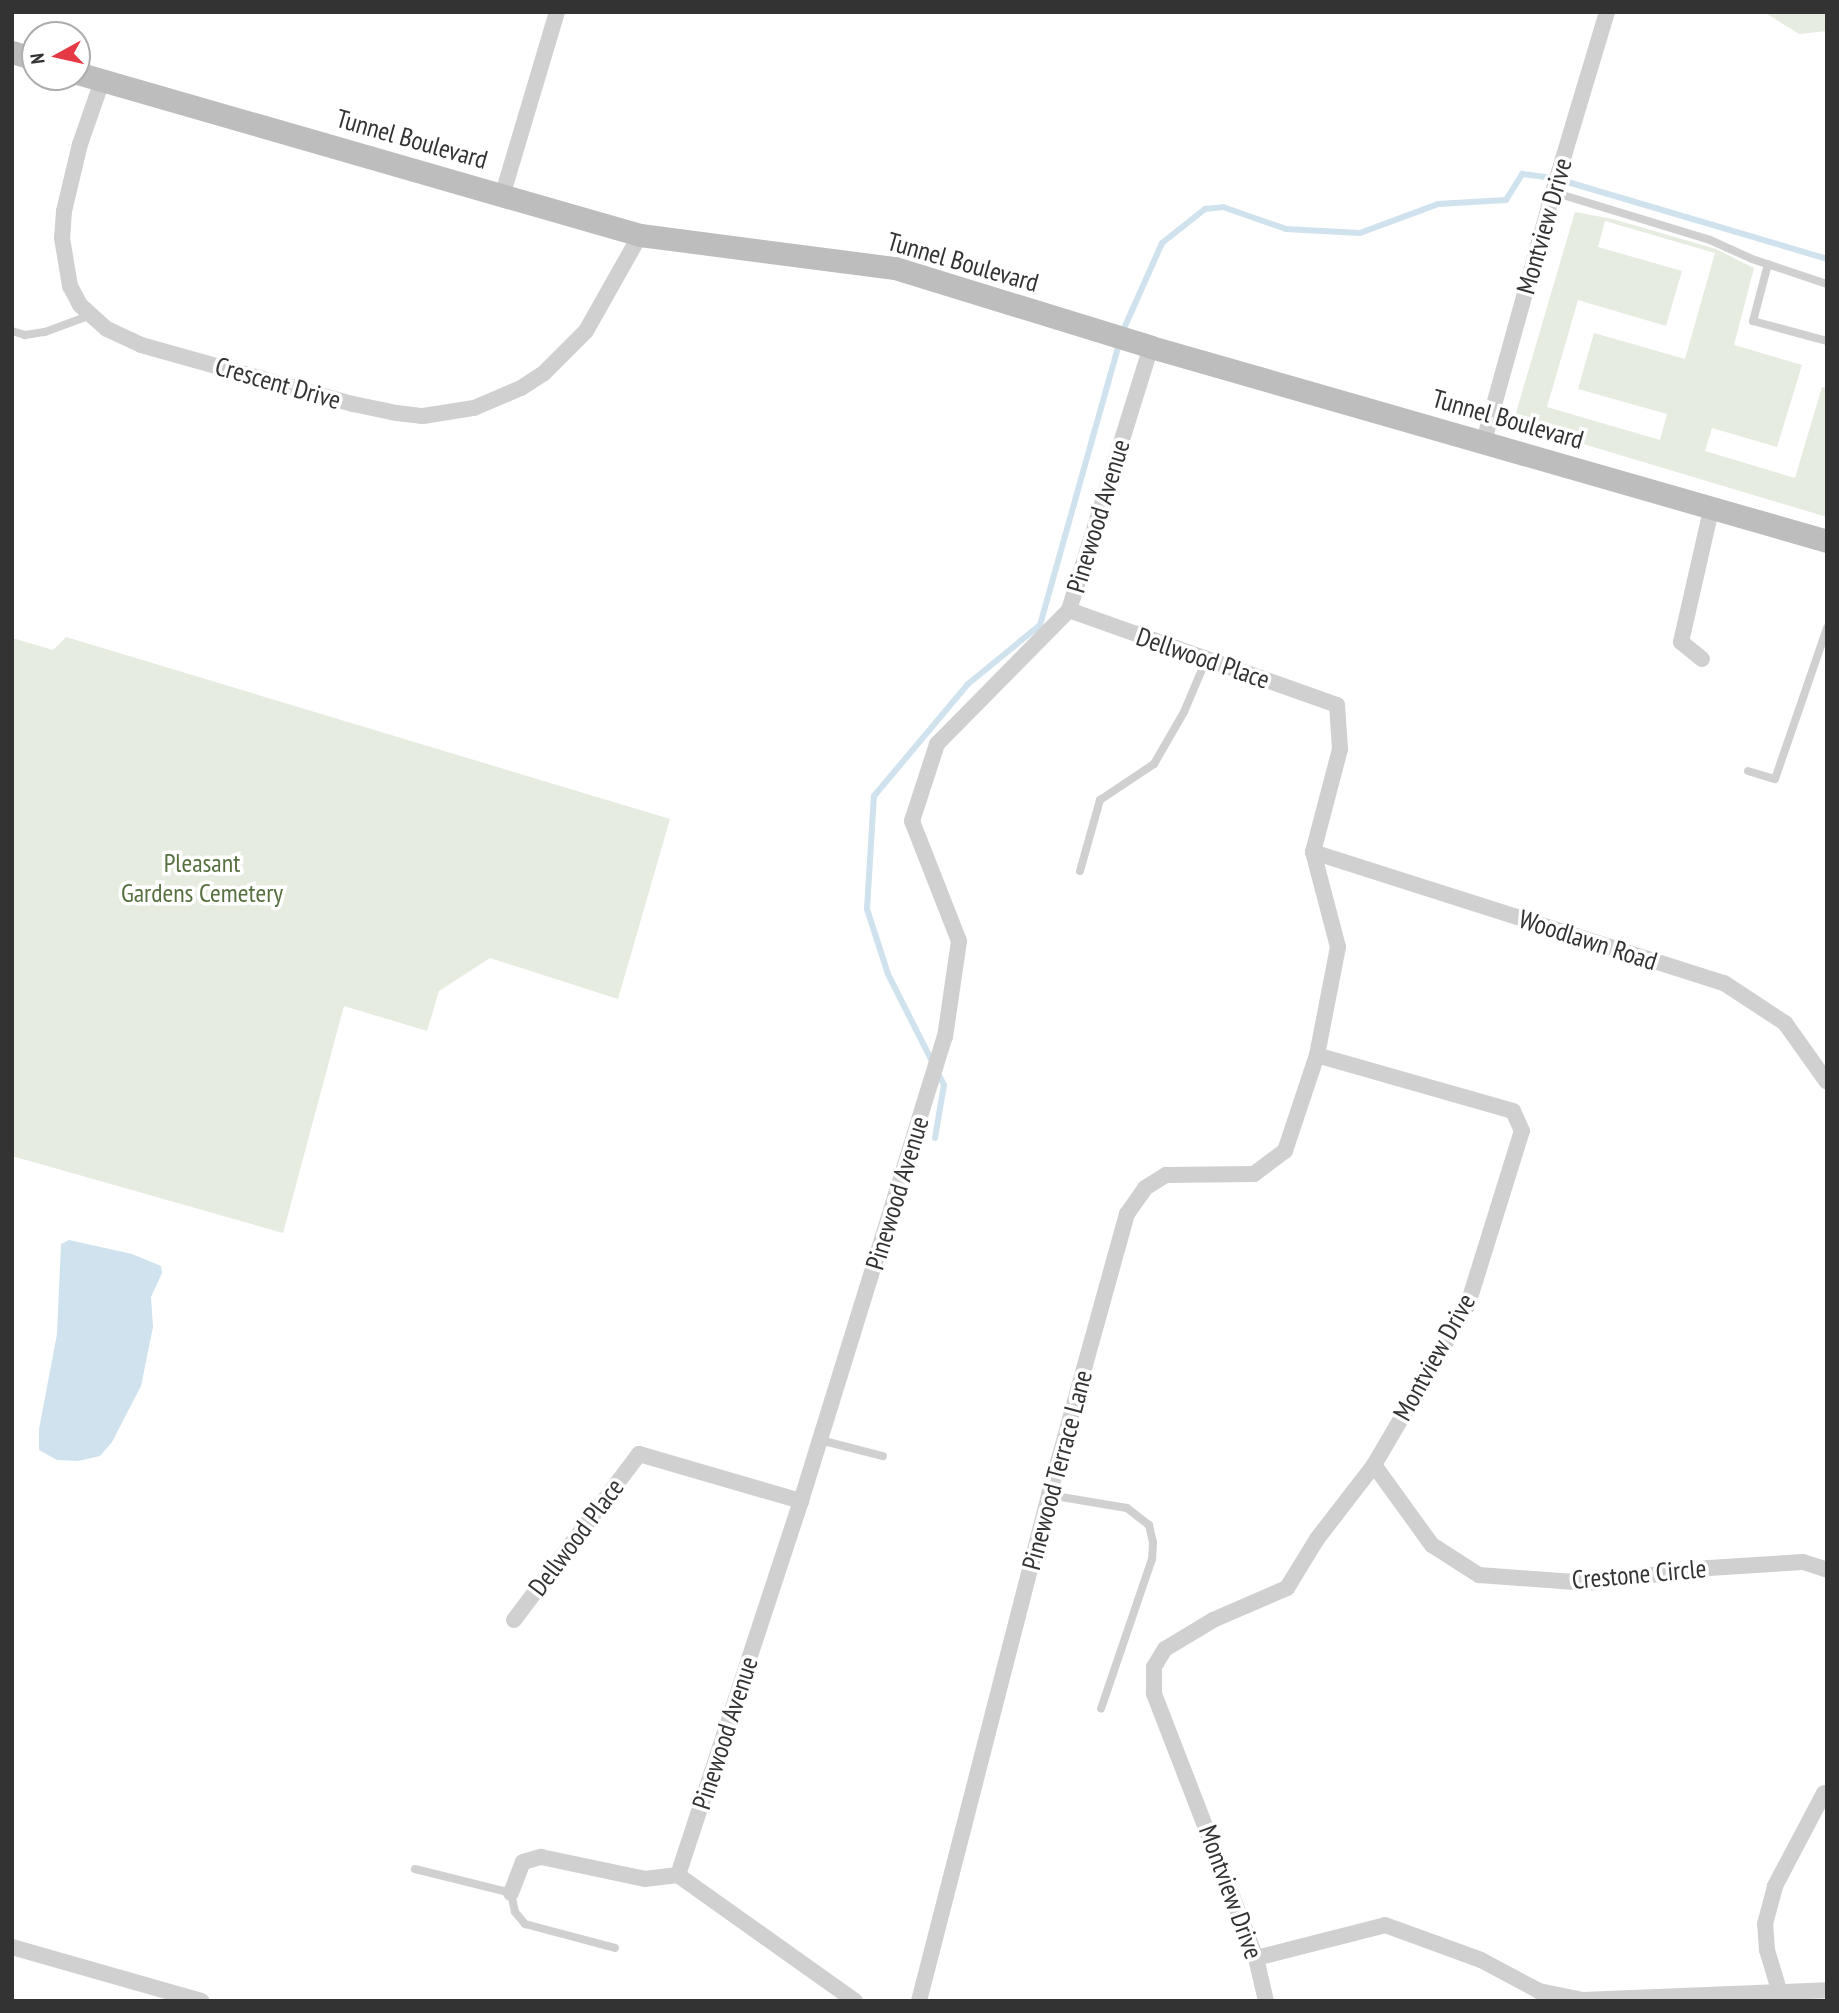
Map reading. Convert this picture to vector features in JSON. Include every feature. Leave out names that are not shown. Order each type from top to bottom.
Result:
[{"type":"street","points":[[503,193],[557,12]]},
{"type":"street","name":"Montview Drive","points":[[1484,442],[1553,192],[1608,12]]},
{"type":"street","name":"Tunnel Boulevard","points":[[91,77],[503,193],[640,235],[895,268],[1151,347],[1712,505],[1827,541]]},
{"type":"street","name":"Crescent Drive","points":[[102,81],[80,144],[64,211],[62,238],[70,286],[80,306],[107,329],[141,345],[353,404],[422,415],[449,413],[496,400],[544,373],[586,331],[640,235]]},
{"type":"street","name":"Pinewood Avenue","points":[[678,1875],[801,1500],[945,1037],[959,940],[912,821],[937,744],[1069,610],[1151,347]]},
{"type":"street","points":[[1702,660],[1681,642],[1712,505]]},
{"type":"street","name":"Dellwood Place","points":[[1069,610],[1337,705],[1340,749],[1313,852]]},
{"type":"street","points":[[1313,852],[1338,947],[1317,1055]]},
{"type":"street","name":"Woodlawn Road","points":[[1313,852],[1724,983],[1785,1023],[1827,1082]]},
{"type":"street","name":"Montview Drive","points":[[1266,2001],[1256,1958],[1154,1693],[1154,1667],[1165,1649],[1213,1620],[1287,1588],[1317,1539],[1374,1465],[1468,1304],[1522,1131],[1514,1111],[1317,1055]]},
{"type":"street","name":"Pinewood Terrace Lane","points":[[919,2001],[1049,1495],[1127,1214],[1145,1188],[1166,1175],[1254,1174],[1285,1151],[1317,1055]]},
{"type":"street","name":"Dellwood Place","points":[[514,1620],[639,1454],[801,1500]]},
{"type":"street","name":"Crestone Circle","points":[[1374,1465],[1432,1545],[1479,1575],[1588,1583],[1709,1568],[1803,1562],[1827,1570]]},
{"type":"street","points":[[1779,1990],[1767,1950],[1765,1924],[1775,1886],[1824,1793]]},
{"type":"street","points":[[512,1893],[523,1861],[541,1857],[645,1879],[678,1875],[855,2001]]},
{"type":"street","points":[[1256,1958],[1385,1925],[1481,1960],[1539,1991],[1583,2000],[1827,1990]]},
{"type":"street","points":[[12,1947],[201,2001]]},
{"type":"lane","points":[[1553,192],[1710,240],[1827,284]]},
{"type":"lane","points":[[1768,264],[1753,321],[1827,341]]},
{"type":"lane","points":[[12,331],[25,335],[45,332],[91,315]]},
{"type":"lane","points":[[1748,771],[1775,779],[1827,628]]},
{"type":"lane","points":[[1080,871],[1100,800],[1154,764],[1184,712],[1206,660]]},
{"type":"lane","points":[[820,1440],[883,1456]]},
{"type":"lane","points":[[1049,1495],[1127,1508],[1149,1525],[1153,1542],[1152,1559],[1101,1709]]},
{"type":"lane","points":[[415,1869],[512,1893],[515,1912],[525,1924],[615,1948]]},
{"type":"green space","points":[[1764,12],[1827,12],[1827,31],[1799,34]]},
{"type":"green space","points":[[1575,212],[1613,219],[1716,249],[1754,268],[1734,345],[1802,365],[1777,447],[1712,428],[1705,451],[1795,478],[1822,387],[1827,388],[1827,517],[1513,423]],"holes":[[[1605,221],[1715,253],[1685,359],[1594,333],[1578,389],[1667,414],[1660,440],[1547,407],[1578,300],[1666,326],[1682,271],[1598,247]]]},
{"type":"green space","name":"Pleasant Gardens Cemetery","points":[[66,637],[670,819],[618,999],[490,958],[439,991],[427,1031],[344,1006],[283,1233],[12,1156],[12,638],[53,650]]},
{"type":"water","points":[[69,1240],[132,1254],[161,1266],[162,1273],[151,1297],[153,1327],[141,1386],[112,1442],[100,1456],[78,1461],[57,1460],[39,1450],[39,1429],[57,1334],[61,1244]]},
{"type":"waterway","points":[[1122,333],[1162,243],[1205,209],[1223,207],[1286,229],[1360,233],[1438,204],[1506,200],[1522,174],[1554,178],[1827,259]]},
{"type":"waterway","points":[[935,1138],[944,1085],[888,974],[867,909],[874,796],[968,684],[1040,625],[1119,344]]}]
